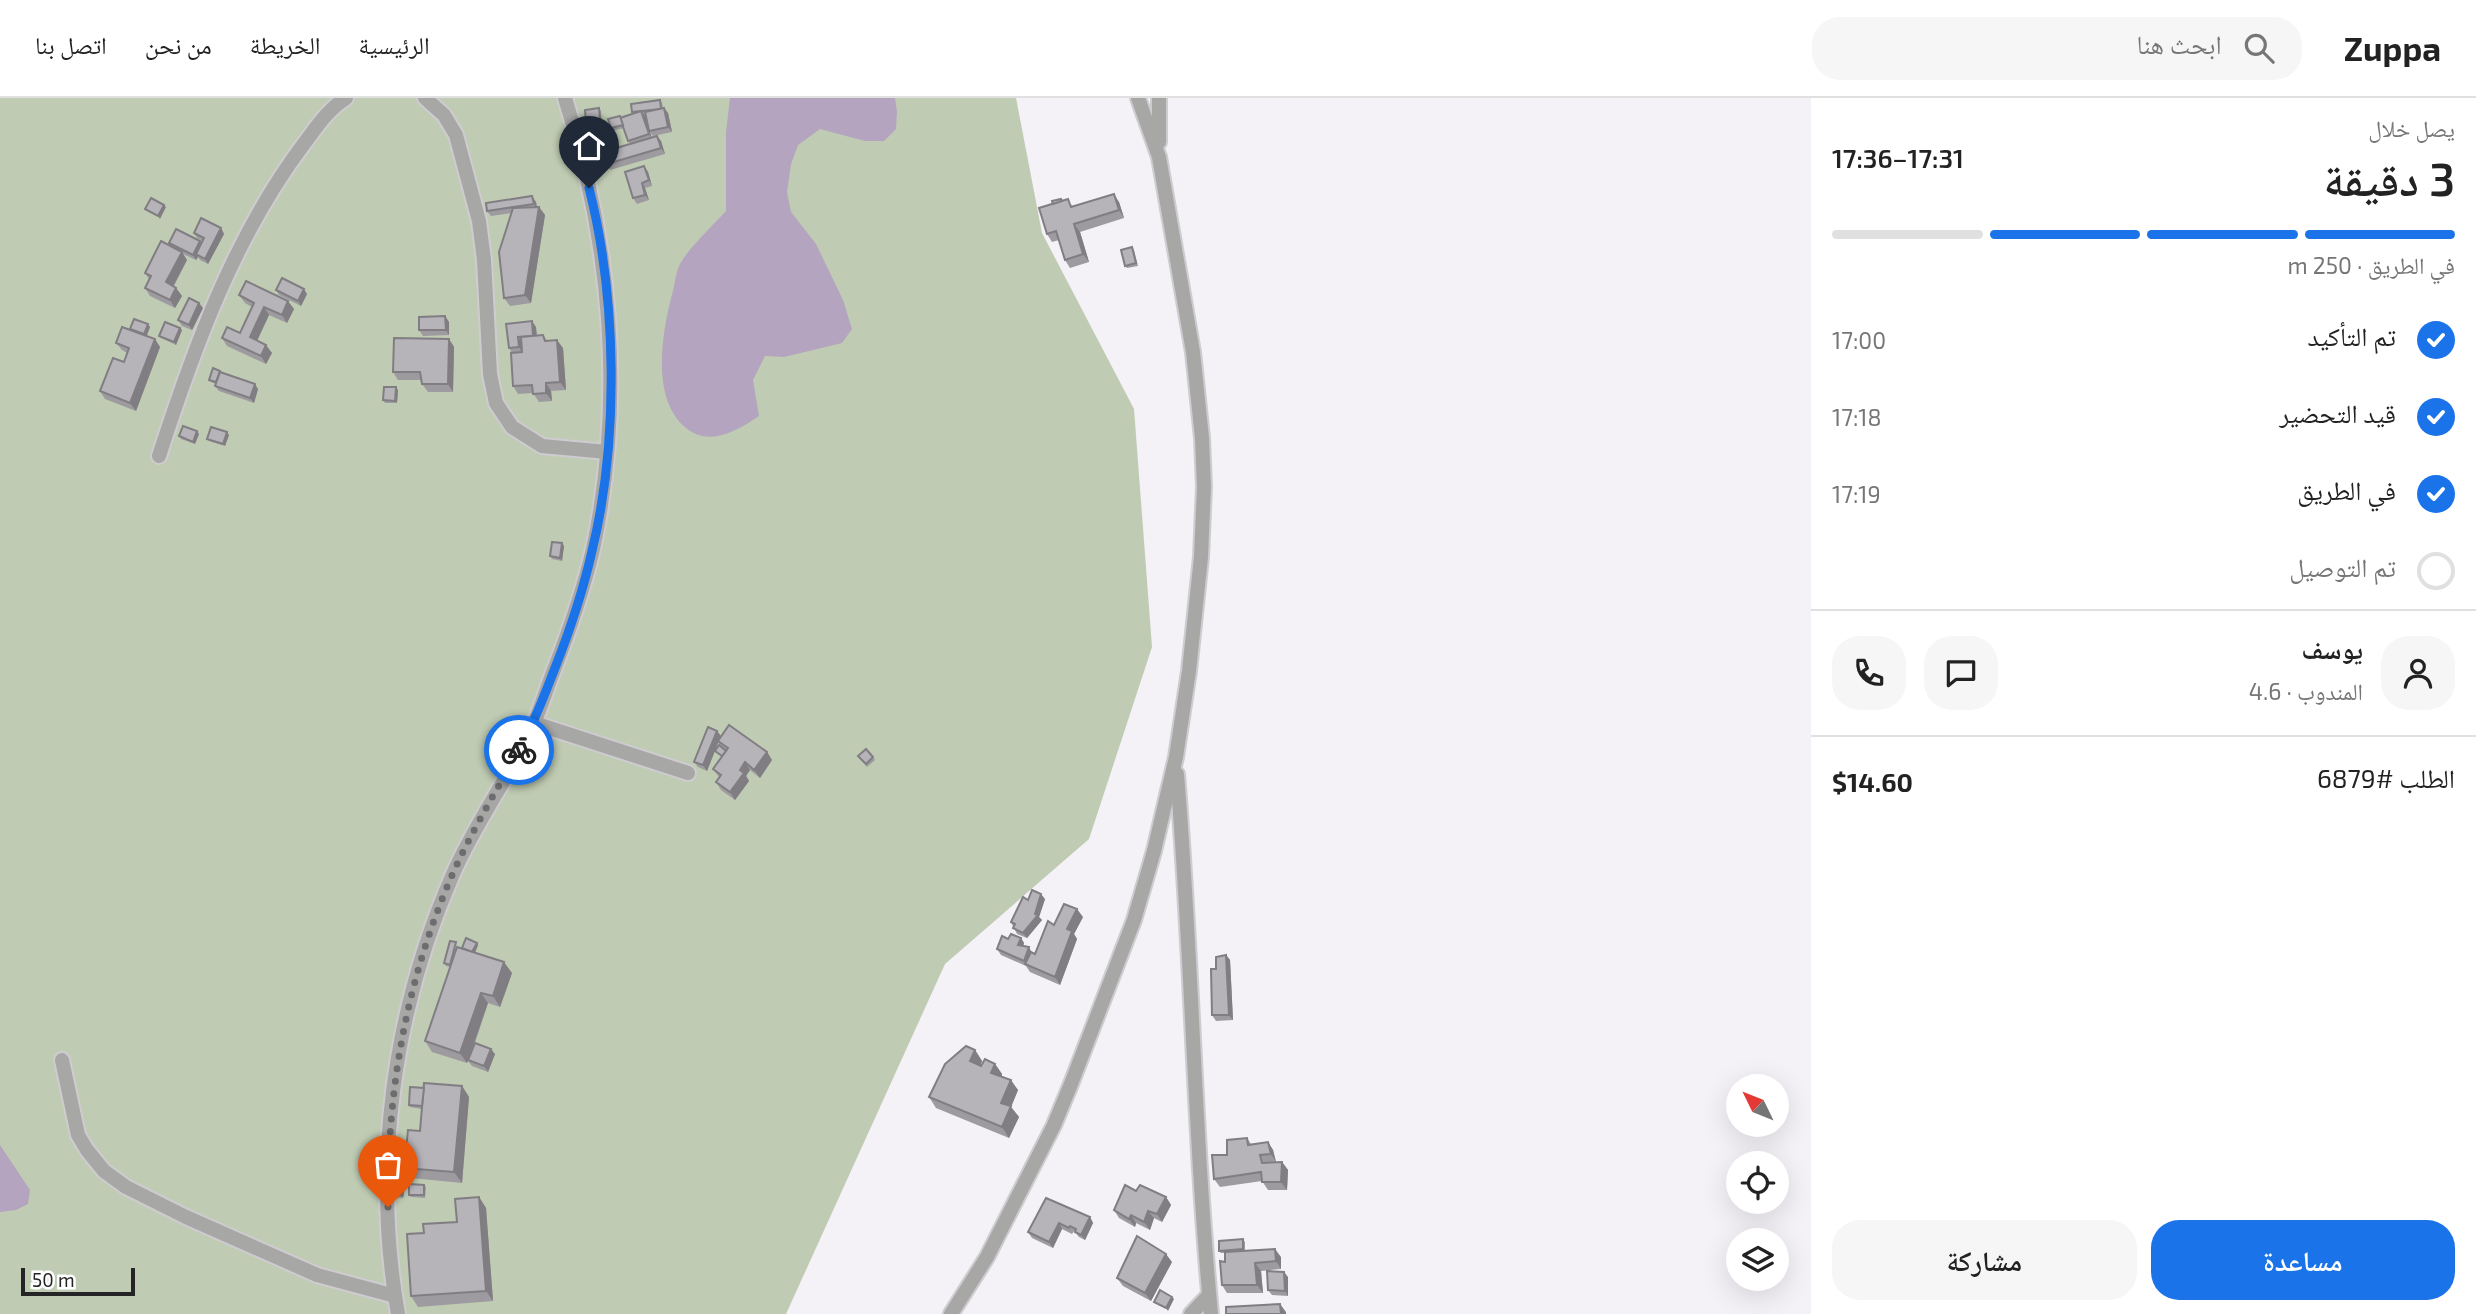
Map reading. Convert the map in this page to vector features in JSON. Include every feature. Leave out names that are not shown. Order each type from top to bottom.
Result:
[{"type":"street","points":[[159,456],[210,312],[233,261],[281,175],[318,124],[346,98]]},
{"type":"street","points":[[425,98],[444,115],[456,135],[479,221],[484,260],[489,374],[496,402],[512,426],[542,446],[607,452]]},
{"type":"street","points":[[398,1314],[390,1249],[389,1143],[396,1071],[408,1004],[431,929],[454,872],[534,723],[584,584],[598,517],[607,452],[610,412],[609,345],[602,253],[598,222],[565,98]]},
{"type":"street","points":[[951,1314],[987,1257],[1054,1125],[1071,1084],[1134,920],[1154,851],[1176,757],[1198,595],[1204,467],[1193,352],[1159,157],[1138,98]]},
{"type":"street","points":[[1159,98],[1159,157]]},
{"type":"street","points":[[534,723],[688,773]]},
{"type":"street","points":[[1176,757],[1195,1108],[1211,1314]]},
{"type":"street","points":[[62,1060],[78,1135],[104,1171],[167,1208],[317,1275],[395,1296]]},
{"type":"street","points":[[1191,1314],[1209,1295]]},
{"type":"green space","points":[[0,98],[1016,98],[1042,233],[1134,409],[1152,647],[1089,839],[945,964],[786,1314],[0,1314]]},
{"type":"shaded area","points":[[730,98],[895,98],[897,112],[896,129],[884,141],[865,141],[820,129],[798,145],[791,164],[787,192],[791,212],[816,244],[843,300],[852,329],[842,343],[784,357],[765,356],[753,380],[759,416],[742,427],[714,437],[695,434],[675,415],[667,400],[662,364],[665,325],[680,264],[726,211],[726,132]]},
{"type":"shaded area","points":[[0,1145],[30,1190],[28,1204],[16,1210],[0,1212]]},
{"type":"building","points":[[660,100],[661,109],[632,112],[631,104]]},
{"type":"building","points":[[599,108],[600,120],[586,122],[585,110]]},
{"type":"building","points":[[664,108],[668,127],[649,131],[645,112]]},
{"type":"building","points":[[641,111],[649,134],[628,141],[620,118]]},
{"type":"building","points":[[620,116],[623,125],[611,128],[608,119]]},
{"type":"building","points":[[657,136],[661,148],[607,164],[603,152]]},
{"type":"building","points":[[644,166],[649,180],[642,183],[645,195],[633,198],[625,172]]},
{"type":"building","points":[[1114,194],[1119,210],[1074,224],[1083,254],[1065,260],[1056,231],[1047,234],[1039,208],[1068,199],[1071,207]]},
{"type":"building","points":[[532,196],[534,204],[487,211],[486,203]]},
{"type":"building","points":[[151,198],[164,205],[158,216],[145,209]]},
{"type":"building","points":[[539,207],[525,295],[504,298],[499,252],[513,208]]},
{"type":"building","points":[[201,218],[221,228],[205,259],[196,254],[204,238],[194,233]]},
{"type":"building","points":[[176,229],[200,241],[193,255],[169,243]]},
{"type":"building","points":[[161,241],[182,252],[166,282],[176,288],[170,300],[145,288],[151,276],[145,273]]},
{"type":"building","points":[[1132,247],[1136,263],[1125,266],[1121,250]]},
{"type":"building","points":[[282,278],[304,289],[298,301],[276,290]]},
{"type":"building","points":[[246,281],[288,301],[282,315],[264,307],[250,337],[266,345],[261,356],[222,338],[227,327],[240,333],[254,303],[239,295]]},
{"type":"building","points":[[189,298],[199,303],[189,325],[178,320]]},
{"type":"building","points":[[445,316],[446,330],[419,330],[419,317]]},
{"type":"building","points":[[134,319],[148,324],[144,334],[130,329]]},
{"type":"building","points":[[532,321],[533,336],[518,337],[519,347],[509,348],[506,324]]},
{"type":"building","points":[[165,322],[180,328],[174,342],[159,336]]},
{"type":"building","points":[[122,327],[155,339],[130,403],[100,391],[113,358],[124,362],[129,348],[116,343]]},
{"type":"building","points":[[543,335],[545,341],[557,340],[560,382],[546,383],[546,393],[533,394],[532,385],[513,386],[511,353],[522,352],[521,337]]},
{"type":"building","points":[[394,338],[449,339],[448,384],[422,384],[420,372],[393,372]]},
{"type":"building","points":[[213,368],[220,371],[216,382],[209,380]]},
{"type":"building","points":[[220,372],[255,384],[250,398],[215,386]]},
{"type":"building","points":[[384,387],[396,387],[395,401],[383,400]]},
{"type":"building","points":[[183,426],[197,431],[193,442],[179,436]]},
{"type":"building","points":[[211,427],[227,432],[223,444],[207,439]]},
{"type":"building","points":[[552,542],[562,543],[560,558],[550,556]]},
{"type":"building","points":[[729,725],[767,752],[754,770],[745,762],[740,770],[744,773],[730,792],[716,782],[721,775],[713,769],[728,748],[718,741]]},
{"type":"building","points":[[708,727],[717,731],[703,765],[694,762]]},
{"type":"building","points":[[719,745],[726,751],[722,756],[715,751]]},
{"type":"building","points":[[866,749],[873,757],[866,764],[858,756]]},
{"type":"building","points":[[1032,890],[1041,894],[1035,914],[1038,915],[1023,933],[1013,928],[1015,924],[1011,922],[1023,897],[1028,900]]},
{"type":"building","points":[[1064,904],[1077,909],[1067,929],[1072,931],[1055,977],[1025,964],[1031,952],[1035,954],[1048,921],[1054,925]]},
{"type":"building","points":[[1011,934],[1021,938],[1018,945],[1029,947],[1024,961],[997,949],[1002,936],[1008,939]]},
{"type":"building","points":[[466,938],[477,943],[472,952],[462,948]]},
{"type":"building","points":[[450,941],[456,942],[450,965],[444,963]]},
{"type":"building","points":[[457,947],[504,962],[493,996],[481,993],[460,1053],[425,1041]]},
{"type":"building","points":[[1226,955],[1229,1015],[1212,1015],[1211,969],[1216,969],[1216,957]]},
{"type":"building","points":[[475,1043],[491,1049],[484,1066],[468,1060]]},
{"type":"building","points":[[966,1046],[975,1050],[970,1061],[981,1066],[985,1059],[995,1064],[991,1073],[1011,1080],[1001,1103],[1011,1106],[1002,1127],[929,1097],[945,1064]]},
{"type":"building","points":[[424,1083],[462,1086],[454,1172],[404,1168],[408,1130],[420,1131]]},
{"type":"building","points":[[410,1087],[424,1088],[422,1106],[409,1105]]},
{"type":"building","points":[[1247,1138],[1248,1145],[1268,1142],[1271,1154],[1260,1155],[1262,1163],[1282,1162],[1281,1182],[1262,1182],[1261,1172],[1214,1179],[1212,1155],[1227,1155],[1227,1140]]},
{"type":"building","points":[[393,1183],[403,1184],[401,1195],[391,1194]]},
{"type":"building","points":[[409,1184],[424,1185],[424,1195],[409,1195]]},
{"type":"building","points":[[1125,1185],[1136,1191],[1140,1185],[1166,1197],[1157,1214],[1148,1211],[1144,1222],[1131,1215],[1129,1219],[1114,1210]]},
{"type":"building","points":[[479,1197],[486,1291],[411,1296],[407,1234],[424,1233],[423,1224],[457,1222],[455,1199]]},
{"type":"building","points":[[1046,1198],[1090,1217],[1081,1235],[1075,1232],[1076,1229],[1059,1223],[1049,1242],[1028,1232]]},
{"type":"building","points":[[1137,1236],[1166,1254],[1145,1293],[1117,1278]]},
{"type":"building","points":[[1243,1239],[1243,1249],[1219,1251],[1219,1241]]},
{"type":"building","points":[[1275,1249],[1276,1261],[1255,1263],[1257,1285],[1222,1285],[1220,1261],[1225,1262],[1225,1252]]},
{"type":"building","points":[[1267,1271],[1284,1272],[1285,1291],[1268,1290]]},
{"type":"building","points":[[1160,1290],[1172,1297],[1166,1308],[1154,1302]]},
{"type":"building","points":[[1280,1304],[1281,1314],[1226,1314],[1226,1307]]},
{"type":"way so far","points":[[388,1207],[391,1110],[402,1033],[414,982],[431,929],[454,872],[519,750]]},
{"type":"route","points":[[519,750],[534,723],[584,584],[603,489],[610,412],[609,345],[602,253],[598,222],[589,188]]}]
